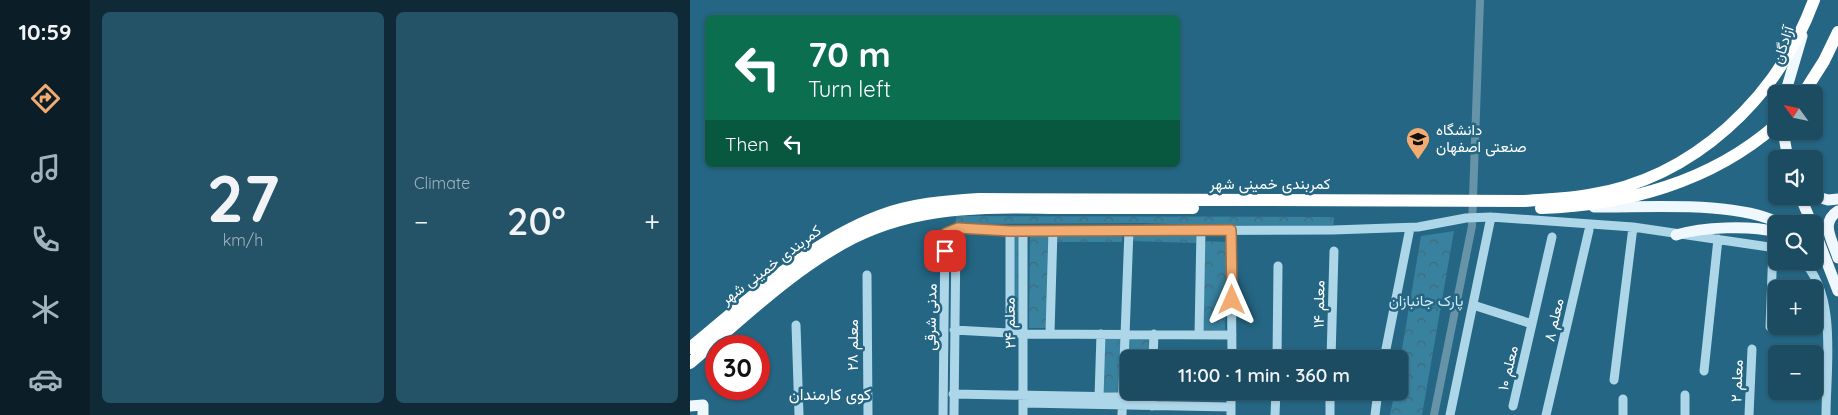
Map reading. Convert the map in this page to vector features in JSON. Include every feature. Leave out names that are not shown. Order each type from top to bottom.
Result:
[{"type":"highway","name":"کمربندی خمینی شهر","points":[[1485,211],[1524,201],[1590,195],[1634,184],[1663,172],[1693,155],[1740,116],[1777,74],[1796,41],[1813,3]]},
{"type":"highway","points":[[1809,85],[1838,32]]},
{"type":"highway","name":"کمربندی خمینی شهر","points":[[690,348],[765,286],[823,243],[879,216],[910,207],[938,202],[988,198],[1426,204],[1485,211],[1569,207],[1653,191],[1688,181],[1737,156],[1768,132]]},
{"type":"highway","name":"کمربندی خمینی شهر","points":[[690,363],[800,272],[830,251],[885,224],[924,214],[978,207],[1426,204]]},
{"type":"main road","name":"آزادگان","points":[[1787,85],[1813,3]]},
{"type":"main road","points":[[1823,199],[1838,199]]},
{"type":"main road","points":[[1569,207],[1729,209],[1768,219]]},
{"type":"main road","points":[[1838,211],[1832,216],[1828,230],[1838,291]]},
{"type":"main road","points":[[1676,234],[1743,227],[1759,227],[1768,230]]},
{"type":"main road","points":[[1823,243],[1833,259]]},
{"type":"main road","points":[[690,406],[703,406],[703,415]]},
{"type":"street","points":[[1450,415],[1473,305],[1485,211]]},
{"type":"street","points":[[951,230],[958,228],[1010,231],[1410,228],[1466,218],[1485,211],[1633,227],[1768,246]]},
{"type":"street","points":[[1614,380],[1633,227]]},
{"type":"street","points":[[1386,350],[1410,228]]},
{"type":"street","name":"مدنی شرقی","points":[[943,415],[946,233],[951,230],[956,236],[954,415]]},
{"type":"street","name":"معلم ۲۴","points":[[1022,230],[1025,334],[1023,415]]},
{"type":"street","points":[[1050,333],[1054,230]]},
{"type":"street","points":[[1122,415],[1128,230]]},
{"type":"street","points":[[1199,335],[1201,230]]},
{"type":"street","points":[[1231,230],[1232,350]]},
{"type":"street","name":"معلم ۸","points":[[1546,415],[1589,230]]},
{"type":"street","points":[[1010,231],[1010,333]]},
{"type":"street","name":"معلم ۱۰","points":[[1514,406],[1552,237]]},
{"type":"street","points":[[1704,370],[1718,238]]},
{"type":"street","name":"معلم ۱۴","points":[[1331,350],[1334,251]]},
{"type":"street","points":[[1276,350],[1278,266]]},
{"type":"street","points":[[1809,270],[1820,286],[1826,315],[1826,415]]},
{"type":"street","name":"معلم ۲۸","points":[[867,275],[868,415]]},
{"type":"street","points":[[1473,305],[1532,324]]},
{"type":"street","points":[[796,325],[799,415]]},
{"type":"street","points":[[954,330],[1025,334],[1232,335]]},
{"type":"street","points":[[1099,397],[1101,334]]},
{"type":"street","points":[[1153,350],[1154,334]]},
{"type":"street","name":"معلم ۲","points":[[1749,415],[1752,349]]},
{"type":"street","points":[[954,394],[1024,399],[1123,401]]},
{"type":"street","points":[[1685,395],[1685,415]]},
{"type":"street","points":[[1024,399],[1099,397],[1198,411],[1231,411]]},
{"type":"street","points":[[1623,399],[1623,415]]},
{"type":"street","points":[[1152,400],[1152,406]]},
{"type":"street","points":[[1275,415],[1276,400]]},
{"type":"street","points":[[1330,400],[1330,415]]},
{"type":"street","points":[[1375,415],[1377,400]]},
{"type":"green space","points":[[956,216],[1334,217],[1333,230],[1142,223],[955,224]]},
{"type":"green space","name":"پارک جانبازان","points":[[1454,231],[1422,415],[1390,415],[1393,400],[1408,400],[1408,350],[1402,350],[1421,236]]},
{"type":"green space","points":[[1012,233],[1021,233],[1020,328],[1012,328]]},
{"type":"green space","points":[[1122,233],[1122,242],[1057,242],[1058,234]]},
{"type":"green space","points":[[1131,233],[1196,235],[1196,243],[1130,241]]},
{"type":"green space","points":[[1030,234],[1049,234],[1048,328],[1029,328]]},
{"type":"green space","points":[[1203,241],[1227,242],[1225,330],[1201,330]]},
{"type":"green space","points":[[1103,336],[1122,337],[1122,350],[1120,350],[1120,393],[1102,392]]},
{"type":"green space","points":[[1129,338],[1150,338],[1149,350],[1129,350]]},
{"type":"green space","points":[[1127,400],[1148,400],[1148,402],[1127,402]]},
{"type":"waterway","points":[[1434,415],[1472,226],[1480,0]]},
{"type":"place","name":"دانشگاه صنعتی اصفهان","points":[[1418,160]]},
{"type":"district","name":"کوی کارمندان","points":[[830,394]]},
{"type":"route","points":[[945,251],[946,233],[958,228],[1010,231],[1066,229],[1231,230],[1232,300]]}]
